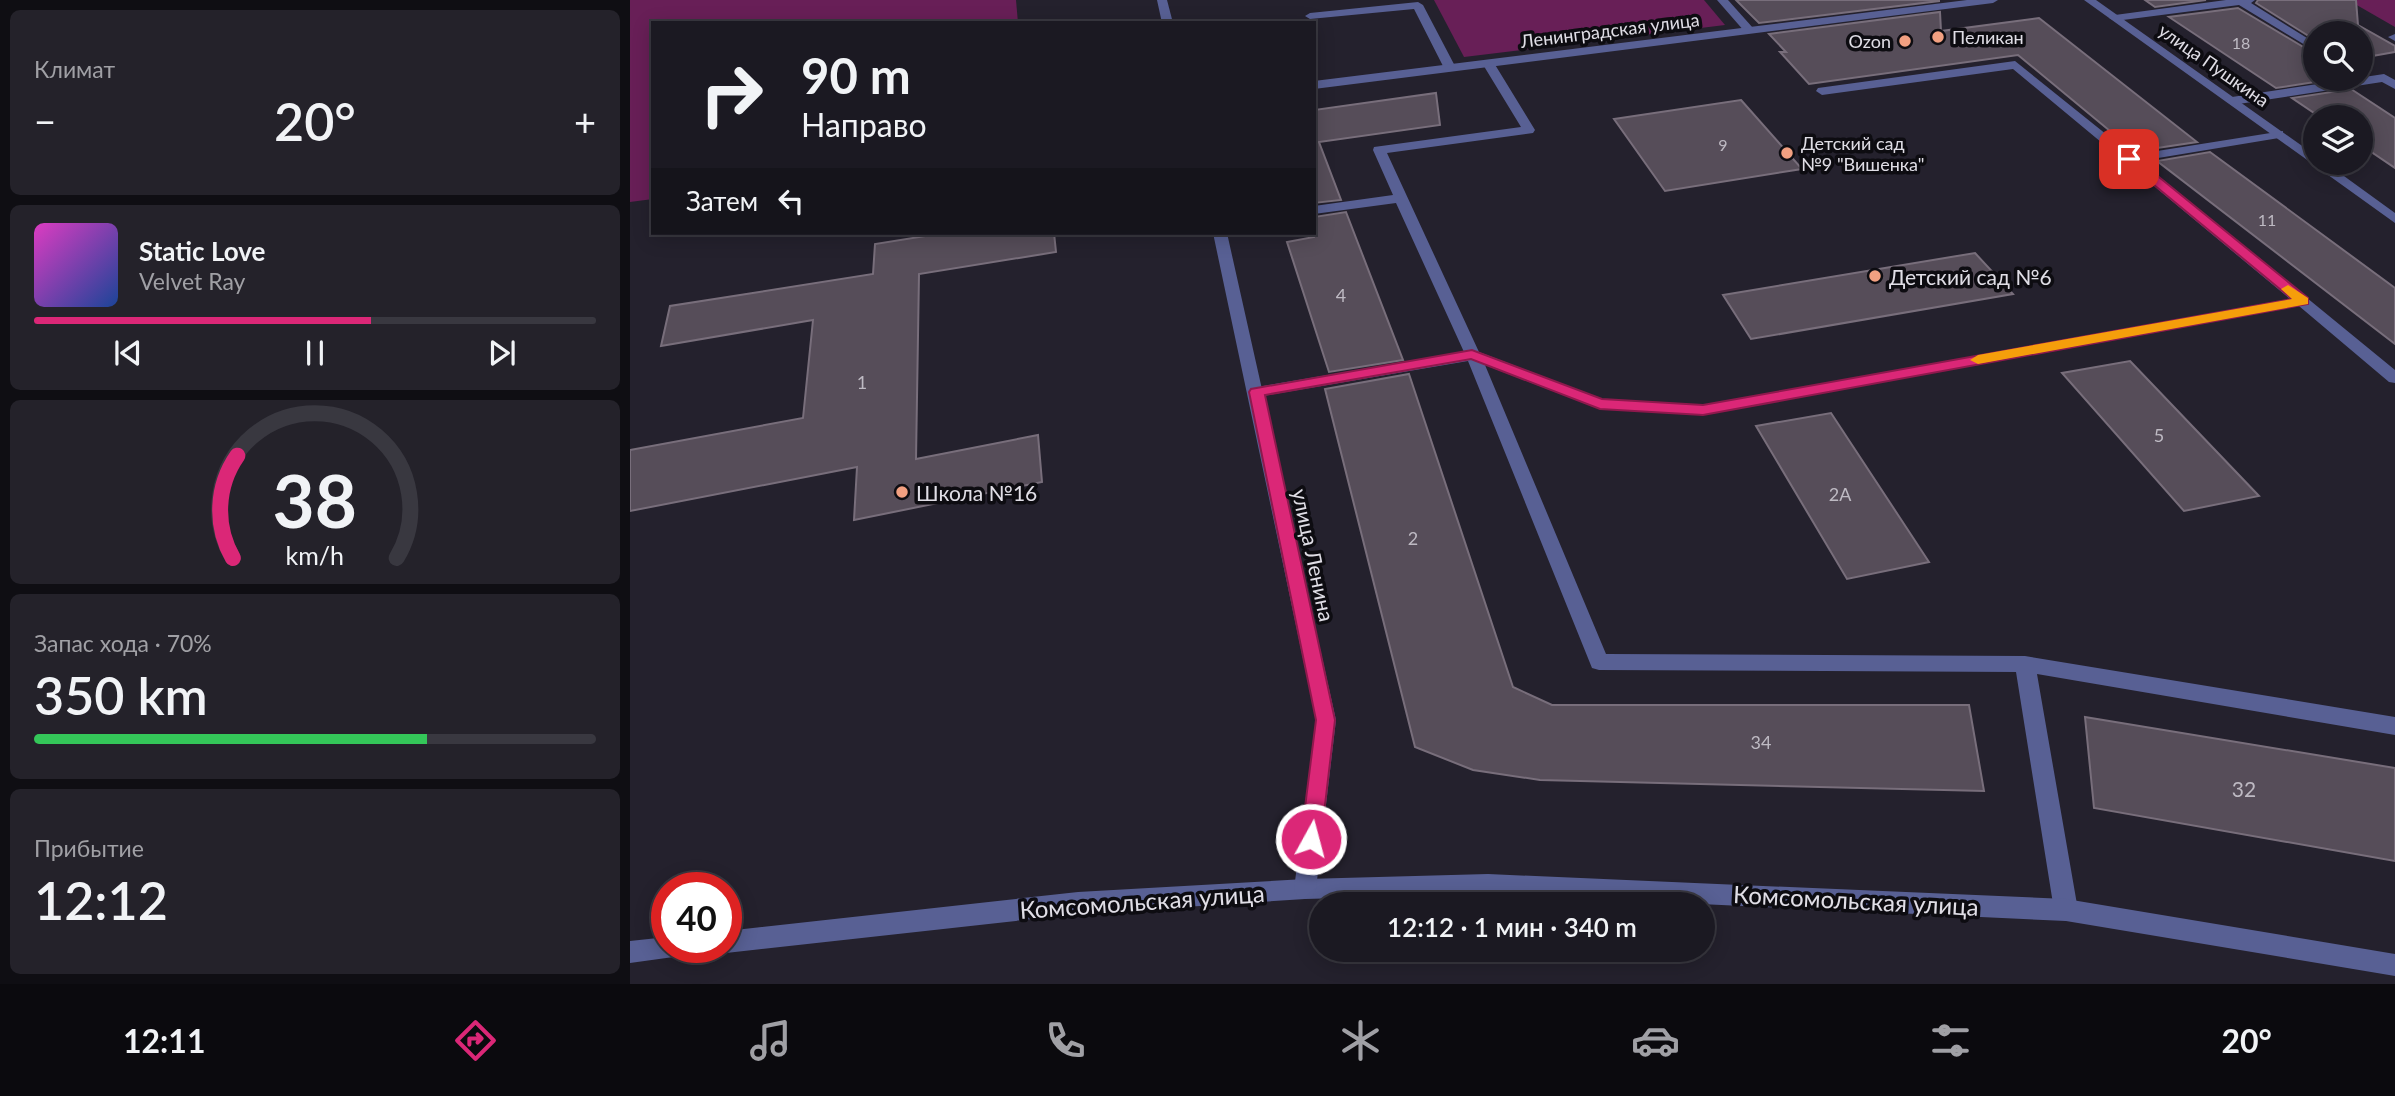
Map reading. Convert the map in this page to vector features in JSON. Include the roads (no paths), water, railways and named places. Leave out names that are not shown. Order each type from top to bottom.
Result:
[{"type":"street","points":[[1162,0],[1167,21]]},
{"type":"street","points":[[1722,0],[1749,30]]},
{"type":"street","name":"Ленинградская улица","points":[[1316,85],[1993,0]]},
{"type":"street","name":"улица Пушкина","points":[[2089,0],[2303,152]]},
{"type":"street","points":[[2115,18],[2245,1],[2303,40]]},
{"type":"street","points":[[1310,16],[1418,5],[1450,68]]},
{"type":"street","points":[[1488,63],[1529,130],[1379,150],[1472,355],[1599,662],[2025,664],[2395,726]]},
{"type":"street","points":[[1822,91],[2015,65],[2395,378]]},
{"type":"street","points":[[2389,77],[2395,85]]},
{"type":"street","points":[[2232,101],[2303,89]]},
{"type":"street","points":[[2129,159],[2279,134]]},
{"type":"street","name":"улица Пушкина","points":[[2334,175],[2395,219]]},
{"type":"street","points":[[1316,210],[1401,198]]},
{"type":"street","name":"улица Ленина","points":[[1220,235],[1257,392],[1326,720],[1305,889]]},
{"type":"street","points":[[1257,392],[1472,355],[1600,404],[1703,410],[2303,301]]},
{"type":"street","points":[[2025,664],[2066,910]]},
{"type":"street","name":"Комсомольская улица","points":[[742,940],[1078,904],[1305,889],[1488,884],[2066,910],[2395,965]]},
{"type":"street","points":[[630,952],[651,950]]},
{"type":"place","name":"Пеликан","points":[[1938,37]]},
{"type":"place","name":"Ozon","points":[[1905,41]]},
{"type":"place","name":"Детский сад №9 \"Вишенка\"","points":[[1787,153]]},
{"type":"place","name":"Детский сад №6","points":[[1875,276]]},
{"type":"place","name":"Школа №16","points":[[902,492]]}]
